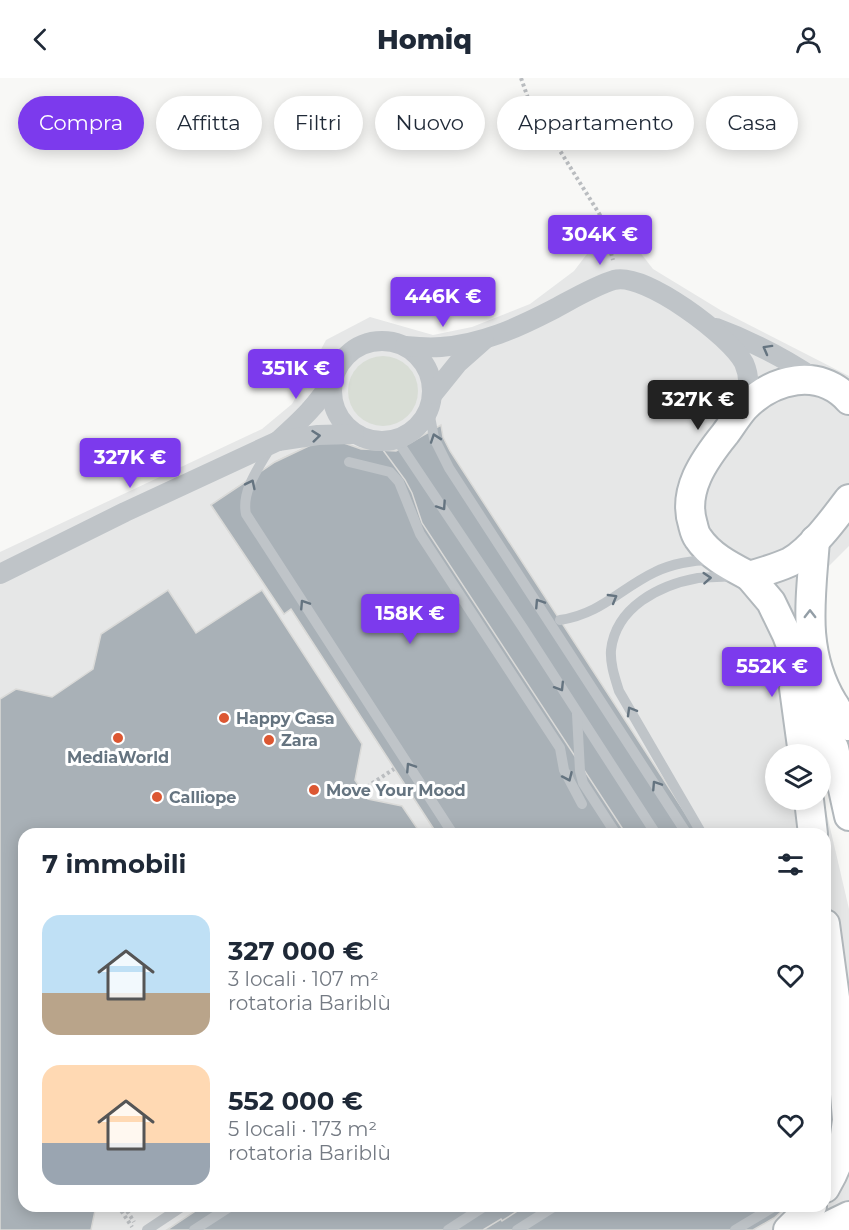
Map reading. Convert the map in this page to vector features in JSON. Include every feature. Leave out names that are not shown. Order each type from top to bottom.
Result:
[{"type":"main road","points":[[836,765],[787,635],[771,602],[749,576],[721,561],[697,537],[690,514],[691,490],[704,462],[745,407],[770,389],[790,381],[817,380],[841,392],[849,400]]},
{"type":"main road","points":[[749,576],[769,571],[792,561],[815,540],[849,499]]},
{"type":"main road","points":[[815,540],[810,610],[811,643],[825,689],[836,765],[849,816]]},
{"type":"main road","points":[[787,635],[802,744]]},
{"type":"main road","points":[[825,689],[849,726]]},
{"type":"main road","points":[[809,810],[812,828]]},
{"type":"main road","points":[[831,968],[841,1042],[847,1120],[843,1150],[831,1177]]},
{"type":"main road","points":[[788,1230],[806,1212]]},
{"type":"main road","points":[[820,1230],[849,1216]]},
{"type":"street","points":[[0,574],[275,442],[312,410],[321,399],[341,362],[363,345],[377,341],[405,346],[441,347],[484,340],[520,326],[616,279],[640,282],[711,326],[754,342],[817,380]]},
{"type":"street","points":[[711,326],[737,352],[744,364],[750,380],[745,407]]},
{"type":"street","points":[[275,442],[318,435],[354,434],[375,442],[398,440],[417,429],[431,402],[458,363],[484,340]]},
{"type":"street","points":[[405,346],[420,358],[430,375],[431,402]]},
{"type":"street","points":[[335,375],[332,396],[339,417],[354,434]]},
{"type":"lane","points":[[431,402],[434,438],[449,468],[683,828]]},
{"type":"lane","points":[[398,440],[652,828]]},
{"type":"lane","points":[[275,442],[247,490],[246,514],[449,828]]},
{"type":"lane","points":[[349,462],[390,472],[399,482],[420,534],[560,747],[564,771],[582,804]]},
{"type":"lane","points":[[560,620],[578,618],[656,572],[696,560],[721,561]]},
{"type":"lane","points":[[699,828],[620,691],[612,668],[611,651],[620,623],[630,610],[660,589],[699,578],[749,576]]},
{"type":"lane","points":[[577,714],[580,771],[583,783],[612,828]]},
{"type":"lane","points":[[147,1230],[174,1212]]},
{"type":"lane","points":[[194,1230],[222,1212]]},
{"type":"lane","points":[[448,1230],[476,1212]]},
{"type":"lane","points":[[517,1230],[546,1212]]},
{"type":"lane","points":[[735,1230],[765,1212]]},
{"type":"path","points":[[520,78],[529,101],[600,215],[613,254],[616,279]]},
{"type":"path","points":[[362,790],[406,762]]},
{"type":"path","points":[[122,1212],[134,1230]]},
{"type":"path","points":[[128,1212],[139,1230]]},
{"type":"shaded area","points":[[629,238],[653,269],[722,311],[849,376],[849,546],[828,567],[817,594],[832,672],[849,701],[849,754],[831,776],[831,744],[765,744],[765,810],[826,810],[830,828],[18,828],[18,1212],[827,1212],[790,1230],[0,1230],[0,552],[262,429],[292,404],[326,340],[370,317],[433,335],[472,327],[530,304],[574,271],[590,250]]},
{"type":"shaded area","points":[[383,356],[396,359],[408,366],[415,378],[418,391],[415,404],[408,416],[396,423],[383,426],[370,423],[358,416],[351,404],[348,391],[351,378],[358,366],[370,359]]},
{"type":"shaded area","points":[[831,832],[849,909],[849,1201],[831,1210]]},
{"type":"building","points":[[441,425],[443,437],[450,451],[695,828],[433,828],[291,609],[284,614],[211,505],[275,462],[317,442],[344,443],[361,449],[396,451]]},
{"type":"building","points":[[317,442],[344,443],[361,449],[383,450],[412,493],[422,523],[622,828],[433,828],[291,609],[284,614],[211,505],[275,462]]},
{"type":"building","points":[[168,590],[196,633],[262,590],[362,744],[355,780],[368,799],[402,806],[417,828],[18,828],[18,1212],[95,1212],[91,1230],[0,1230],[0,699],[16,689],[52,697],[93,669],[101,634]]},
{"type":"building","points":[[194,1212],[781,1212],[753,1230],[167,1230]]},
{"type":"building","points":[[194,1212],[516,1212],[483,1230],[167,1230]]},
{"type":"place","name":"Happy Casa","points":[[224,718]]},
{"type":"place","name":"MediaWorld","points":[[118,738]]},
{"type":"place","name":"Zara","points":[[269,740]]},
{"type":"place","name":"Move Your Mood","points":[[314,790]]},
{"type":"place","name":"Calliope","points":[[157,797]]}]
